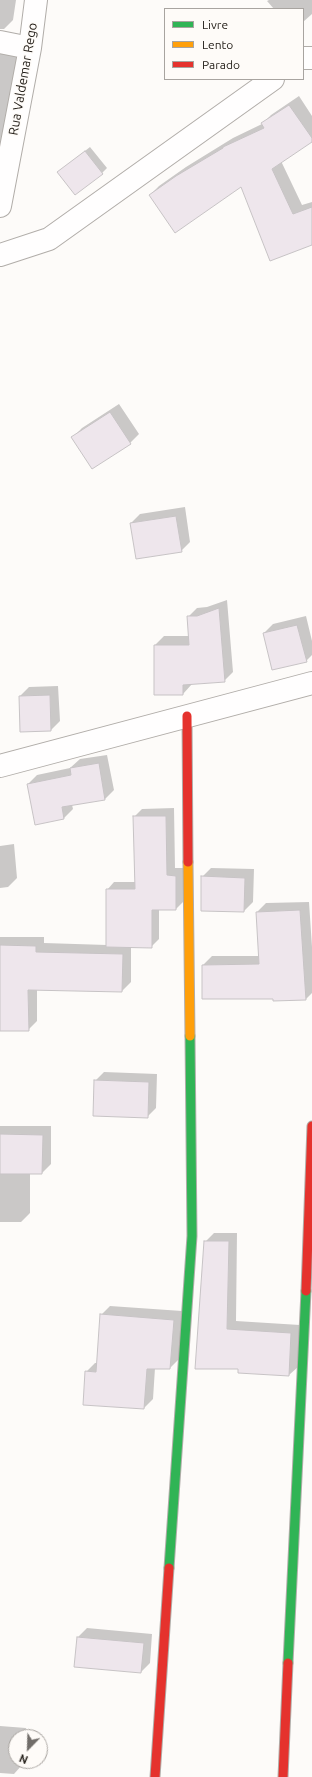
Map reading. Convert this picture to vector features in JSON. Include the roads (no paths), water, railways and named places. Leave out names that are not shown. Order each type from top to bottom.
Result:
[{"type":"street","name":"Rua Valdemar Rego","points":[[0,206],[30,48],[36,0]]},
{"type":"street","points":[[0,42],[30,48]]},
{"type":"street","points":[[0,255],[49,239],[272,80]]},
{"type":"street","points":[[0,766],[312,683]]},
{"type":"street","points":[[155,1777],[192,1236],[187,716]]},
{"type":"street","points":[[283,1777],[308,1248],[312,1126]]}]
